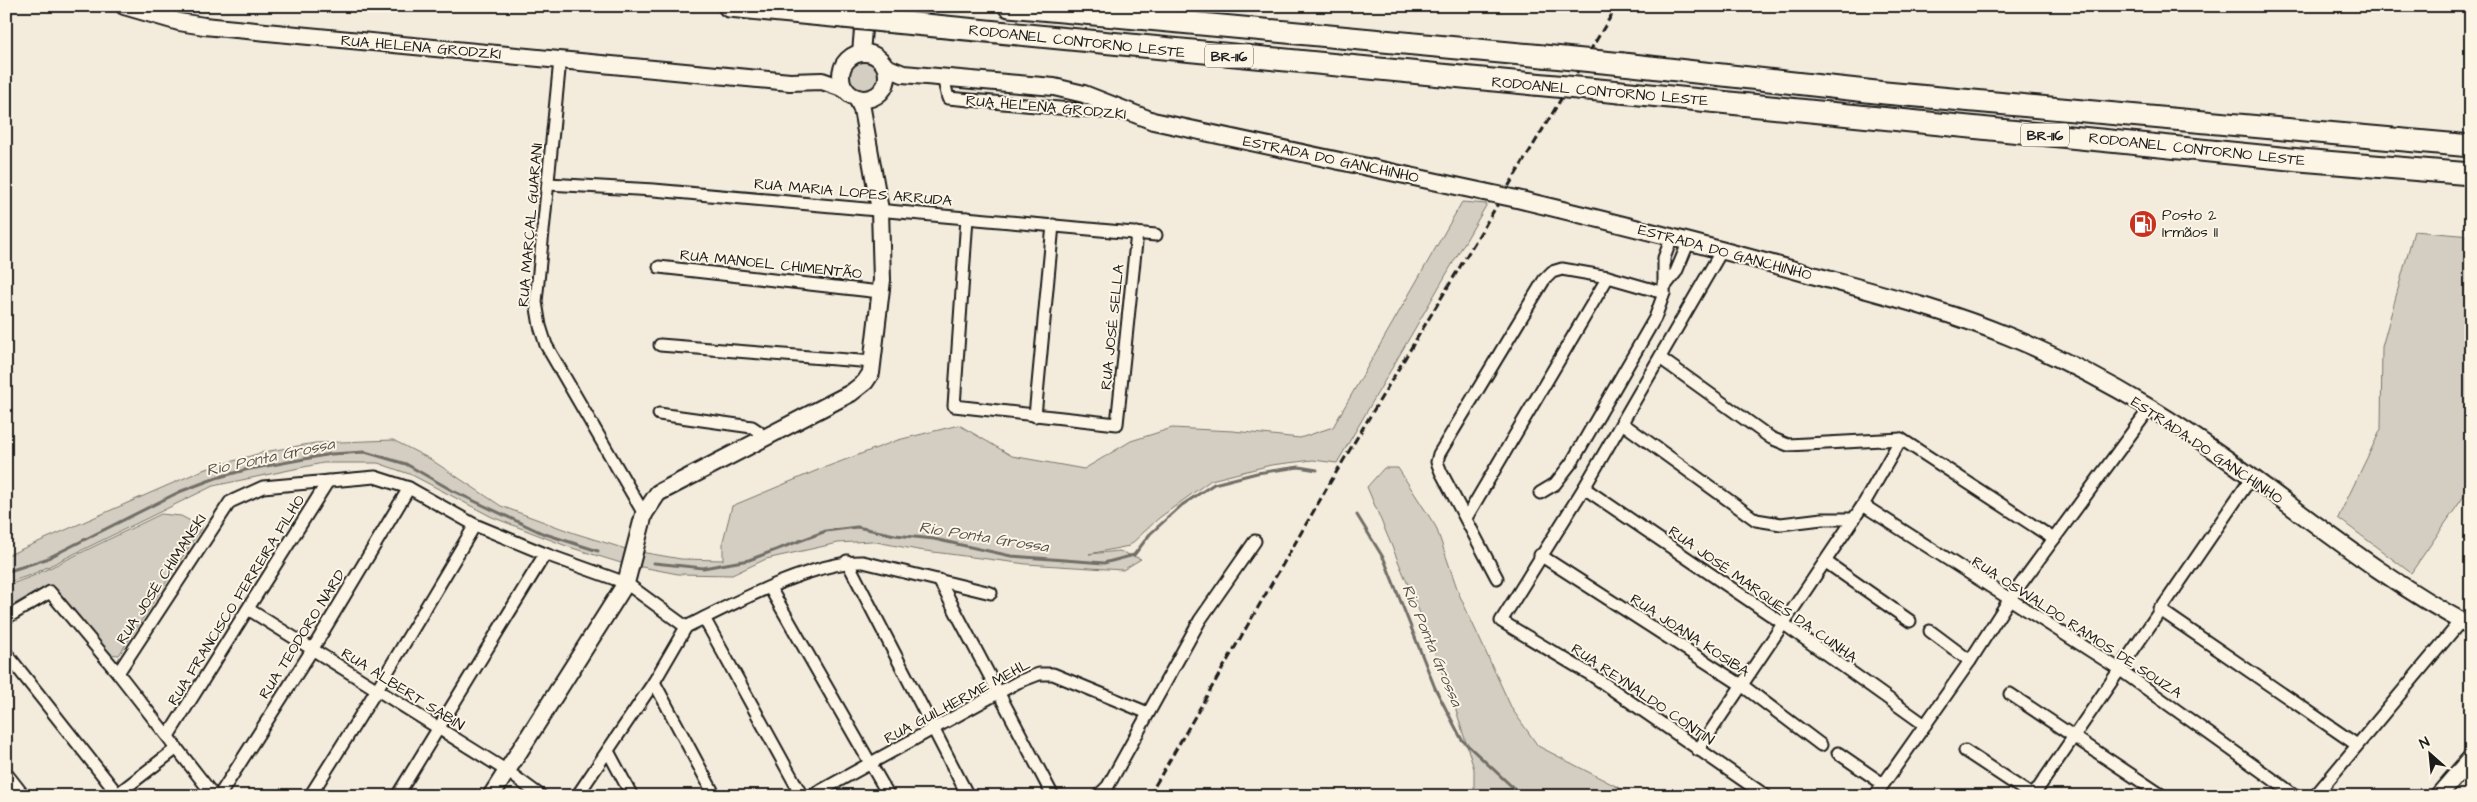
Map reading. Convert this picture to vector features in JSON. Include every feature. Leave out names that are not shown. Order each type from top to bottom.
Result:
[{"type":"highway","name":"RODOANEL CONTORNO LESTE","points":[[729,6],[2300,160],[2471,174]]},
{"type":"highway","name":"RODOANEL CONTORNO LESTE","points":[[1009,6],[1543,56],[1885,93],[2471,146]]},
{"type":"street","name":"RUA HELENA GRODZKI","points":[[124,6],[179,22],[204,26],[790,82],[822,81],[858,99]]},
{"type":"street","points":[[862,53],[864,6]]},
{"type":"street","points":[[491,796],[626,583],[644,514],[658,493],[851,393],[865,382],[871,373],[880,292],[880,210],[858,99],[842,82],[842,68],[850,57],[862,53],[878,57],[887,75],[879,94],[858,99]]},
{"type":"street","name":"RUA MARÇAL GUARANI","points":[[560,60],[536,302],[540,326],[546,345],[644,514]]},
{"type":"street","name":"RUA HELENA GRODZKI","points":[[720,75],[821,73],[842,68]]},
{"type":"street","name":"ESTRADA DO GANCHINHO","points":[[887,75],[903,74],[1054,87],[1084,94],[1135,115],[1517,199],[1689,241],[1908,302],[1990,329],[2051,356],[2150,408],[2392,580],[2466,624]]},
{"type":"street","name":"RUA MARIA LOPES ARRUDA","points":[[548,184],[654,190],[1156,235]]},
{"type":"street","points":[[967,218],[954,406],[1035,416],[1053,226]]},
{"type":"street","name":"RUA JOSÉ SELLA","points":[[1035,416],[1117,424],[1137,233]]},
{"type":"street","points":[[1665,289],[1664,258],[1672,237]]},
{"type":"street","points":[[1540,493],[1555,484],[1572,462],[1655,318],[1665,289],[1676,272],[1689,241]]},
{"type":"street","points":[[1540,555],[1584,488],[1722,250]]},
{"type":"street","name":"RUA MANOEL CHIMENTÃO","points":[[658,267],[880,292]]},
{"type":"street","points":[[1664,267],[1673,267],[1676,272]]},
{"type":"street","points":[[1497,578],[1441,472],[1437,462],[1439,454],[1544,280],[1552,272],[1562,269],[1665,289]]},
{"type":"street","points":[[1466,518],[1608,277]]},
{"type":"street","points":[[660,346],[873,362]]},
{"type":"street","points":[[1660,358],[1771,438],[1788,444],[1901,439],[2054,539]]},
{"type":"street","points":[[1875,796],[1970,661],[2009,600],[2150,408]]},
{"type":"street","points":[[659,414],[752,427],[758,431],[762,438]]},
{"type":"street","points":[[1622,422],[1756,520],[1781,524],[1822,519],[1854,519]]},
{"type":"street","points":[[1698,750],[1826,562],[1863,505],[1901,439]]},
{"type":"street","points":[[328,481],[375,477],[409,488],[475,525],[545,554],[626,583],[686,626]]},
{"type":"street","points":[[1965,751],[2033,796],[2251,478]]},
{"type":"street","name":"RUA JOSÉ CHIMANSKI","points":[[118,673],[230,502],[263,488],[328,481]]},
{"type":"street","name":"RUA FRANCISCO FERREIRA FILHO","points":[[168,736],[328,481]]},
{"type":"street","name":"RUA TEODORO NARD","points":[[219,796],[312,650],[409,488]]},
{"type":"street","name":"RUA JOSÉ MARQUES DA CUNHA","points":[[1584,488],[1784,624],[1925,725]]},
{"type":"street","name":"RUA OSWALDO RAMOS DE SOUZA","points":[[1863,505],[2119,669],[2296,796]]},
{"type":"street","points":[[310,796],[376,691],[475,525]]},
{"type":"street","points":[[1098,796],[1108,786],[1200,620],[1255,541]]},
{"type":"street","points":[[397,796],[545,554]]},
{"type":"street","name":"RUA REYNALDO CONTIN","points":[[1540,555],[1500,621],[1593,676],[1766,796]]},
{"type":"street","name":"RUA JOANA KOSIBA","points":[[1540,555],[1743,686],[1821,745]]},
{"type":"street","points":[[847,562],[968,796]]},
{"type":"street","points":[[577,796],[654,682],[686,626],[804,574],[847,562],[863,562],[991,593]]},
{"type":"street","points":[[1826,562],[1910,621]]},
{"type":"street","points":[[939,580],[1000,692],[1053,796]]},
{"type":"street","points":[[770,588],[889,796]]},
{"type":"street","points":[[6,618],[50,592],[118,673],[214,796]]},
{"type":"street","points":[[2160,609],[2357,744]]},
{"type":"street","name":"RUA ALBERT SABIN","points":[[248,610],[507,771],[541,796]]},
{"type":"street","points":[[704,618],[802,796]]},
{"type":"street","points":[[2315,796],[2357,744],[2466,624]]},
{"type":"street","points":[[1930,631],[1970,661]]},
{"type":"street","points":[[6,653],[117,795],[177,748]]},
{"type":"street","name":"RUA GUILHERME MEHL","points":[[811,796],[1018,682],[1045,673],[1148,713]]},
{"type":"street","points":[[654,682],[714,796]]},
{"type":"street","points":[[2010,694],[2163,796]]},
{"type":"street","points":[[608,751],[632,796]]},
{"type":"street","points":[[1838,753],[1883,784]]},
{"type":"street","points":[[2438,796],[2471,758]]},
{"type":"street","points":[[8,781],[24,796]]},
{"type":"shaded area","points":[[864,58],[871,59],[877,63],[881,69],[881,83],[877,89],[871,93],[864,94],[857,93],[851,89],[847,83],[846,76],[847,69],[851,63],[857,59]]},
{"type":"shaded area","points":[[1462,202],[1487,204],[1337,463],[1313,460],[1271,465],[1211,480],[1159,518],[1129,546],[1089,554],[1119,551],[1141,559],[1123,570],[1026,564],[918,550],[871,541],[838,543],[766,559],[732,575],[678,574],[621,563],[569,547],[492,517],[412,475],[378,463],[323,463],[213,486],[31,575],[6,583],[6,556],[203,470],[264,452],[315,443],[393,440],[430,459],[501,506],[574,533],[629,550],[681,559],[723,560],[723,541],[732,506],[818,470],[898,440],[959,425],[1012,456],[1084,469],[1131,441],[1172,428],[1233,431],[1300,438],[1333,427]]},
{"type":"shaded area","points":[[2414,231],[2471,236],[2471,486],[2411,573],[2338,518],[2381,429],[2382,347]]},
{"type":"shaded area","points":[[1384,468],[1398,468],[1436,527],[1459,594],[1512,709],[1538,746],[1635,796],[1474,796],[1474,769],[1456,710],[1422,618],[1367,487]]},
{"type":"shaded area","points":[[161,514],[181,516],[202,527],[119,655],[108,654],[60,593],[51,588],[37,591],[6,609],[6,586],[33,576]]},
{"type":"waterway","name":"Rio Ponta Grossa","points":[[6,572],[46,559],[179,492],[216,478],[245,470],[331,454],[365,452],[406,464],[453,491],[542,533],[598,551]]},
{"type":"waterway","name":"Rio Ponta Grossa","points":[[654,563],[703,568],[749,560],[826,531],[857,527],[895,535],[934,539],[1011,556],[1104,563],[1134,555],[1150,534],[1182,505],[1214,484],[1257,473],[1299,467],[1317,470]]},
{"type":"waterway","name":"Rio Ponta Grossa","points":[[1357,515],[1384,559],[1435,688],[1462,740],[1522,796]]},
{"type":"railway","points":[[1149,796],[1331,481],[1617,6]]},
{"type":"place","name":"Posto 2 Irmãos II","points":[[2143,224]]}]
